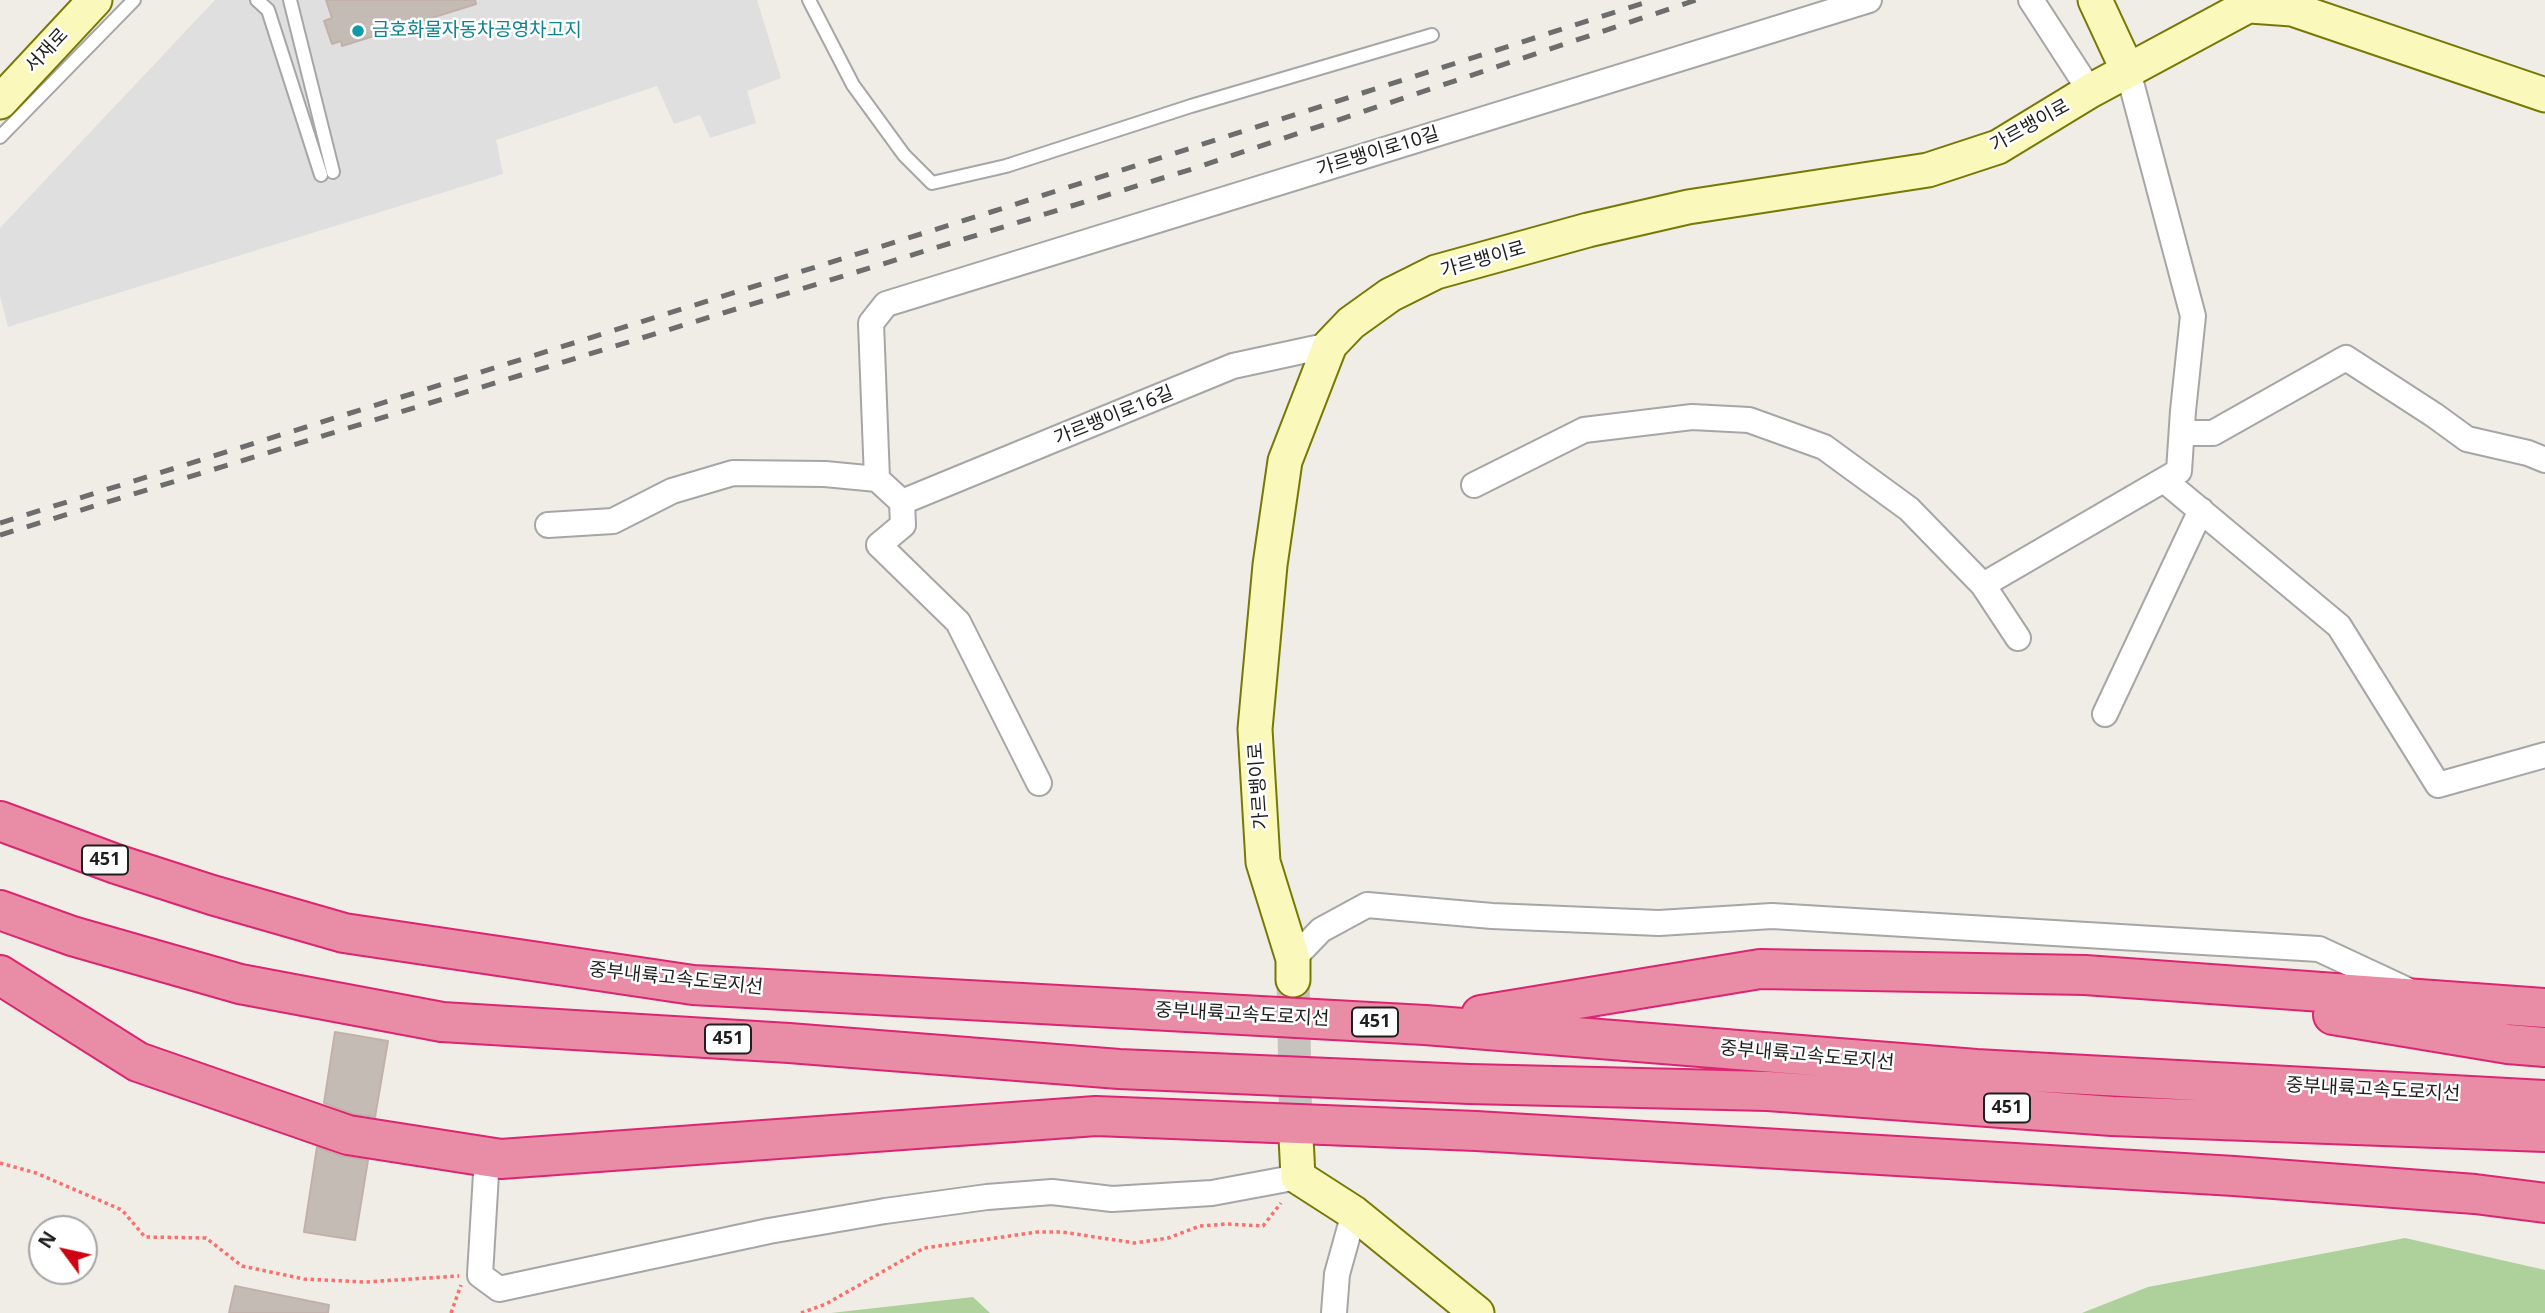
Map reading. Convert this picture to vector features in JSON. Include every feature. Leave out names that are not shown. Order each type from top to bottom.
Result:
[{"type":"highway","name":"중부내륙고속도로지선","points":[[0,821],[116,864],[344,933],[693,985],[1425,1024],[1976,1069],[2545,1100]]},
{"type":"highway","name":"중부내륙고속도로지선","points":[[0,910],[72,936],[240,984],[442,1022],[789,1043],[1119,1069],[1469,1084],[1768,1091],[2112,1116],[2545,1132]]},
{"type":"highway","points":[[1425,1024],[1760,969],[2085,975],[2545,1008]]},
{"type":"highway","points":[[0,975],[138,1062],[348,1135],[488,1157],[514,1158],[1096,1116],[1490,1132],[2234,1176],[2475,1194],[2545,1203]]},
{"type":"highway","points":[[2085,975],[2508,1044],[2545,1047]]},
{"type":"street","name":"서재로","points":[[0,102],[95,0]]},
{"type":"street","name":"가르뱅이로10길","points":[[877,480],[871,323],[886,304],[1869,0]]},
{"type":"street","points":[[2031,0],[2090,91]]},
{"type":"street","points":[[1983,585],[2179,471],[2193,316],[2128,71],[2095,0]]},
{"type":"street","points":[[2254,3],[2292,9],[2542,97]]},
{"type":"street","name":"가르뱅이로","points":[[1293,970],[1263,862],[1255,729],[1270,565],[1285,461],[1330,345],[1351,323],[1390,295],[1436,272],[1588,230],[1688,207],[1928,170],[1998,147],[2090,91],[2254,3]]},
{"type":"street","name":"가르뱅이로16길","points":[[902,502],[1233,366],[1330,345]]},
{"type":"street","points":[[2182,433],[2213,433],[2346,358],[2467,439],[2528,453],[2545,460]]},
{"type":"street","points":[[1474,485],[1584,430],[1692,417],[1749,420],[1824,447],[1909,509],[1983,585],[2018,638]]},
{"type":"street","points":[[548,525],[613,521],[672,491],[733,473],[825,474],[877,480],[902,502],[903,525],[879,545],[958,622],[1039,783]]},
{"type":"street","points":[[2164,480],[2339,626],[2438,785],[2545,755]]},
{"type":"street","points":[[2105,714],[2201,510]]},
{"type":"street","points":[[1293,970],[1321,930],[1367,905],[1492,916],[1659,923],[1772,916],[2319,949],[2428,1000]]},
{"type":"street","points":[[1293,1185],[1296,1137]]},
{"type":"street","points":[[488,1157],[480,1275],[499,1289],[769,1231],[885,1211],[1052,1192],[1112,1199],[1293,1185],[1354,1213],[1477,1313]]},
{"type":"street","points":[[1334,1313],[1337,1275],[1354,1213]]},
{"type":"lane","points":[[0,137],[134,0]]},
{"type":"lane","points":[[261,3],[327,174],[290,0]]},
{"type":"lane","points":[[810,0],[853,85],[904,155],[932,183],[1006,166],[1191,106],[1432,35]]},
{"type":"path","points":[[0,1163],[36,1173],[122,1210],[145,1237],[206,1238],[242,1266],[304,1279],[352,1281],[464,1276],[451,1313]]},
{"type":"path","points":[[801,1313],[827,1304],[924,1248],[1038,1232],[1062,1232],[1135,1243],[1168,1238],[1200,1226],[1226,1223],[1263,1226],[1293,1185]]},
{"type":"green space","points":[[2405,1238],[2545,1270],[2545,1313],[2082,1313],[2148,1287]]},
{"type":"green space","points":[[973,1297],[990,1313],[831,1313]]},
{"type":"shaded area","name":"금호화물자동차공영차고지","points":[[215,0],[757,0],[781,78],[747,91],[756,123],[710,138],[700,115],[674,124],[657,86],[496,140],[503,174],[8,327],[0,296],[0,228]]},
{"type":"building","name":"금호화물자동차공영차고지","points":[[326,0],[475,0],[476,4],[342,46],[341,41],[332,44],[324,21],[332,18]]},
{"type":"building","points":[[335,1032],[388,1041],[375,1117],[353,1114],[324,1103]]},
{"type":"building","points":[[317,1147],[341,1156],[368,1160],[355,1240],[304,1232]]},
{"type":"building","points":[[235,1286],[329,1305],[328,1313],[229,1313]]},
{"type":"tunnel","points":[[1293,980],[1296,1137]]},
{"type":"railway","points":[[0,523],[991,212],[1653,0]]},
{"type":"railway","points":[[0,535],[1192,169],[1696,0]]},
{"type":"place","name":"금호화물자동차공영차고지","points":[[358,31]]}]
